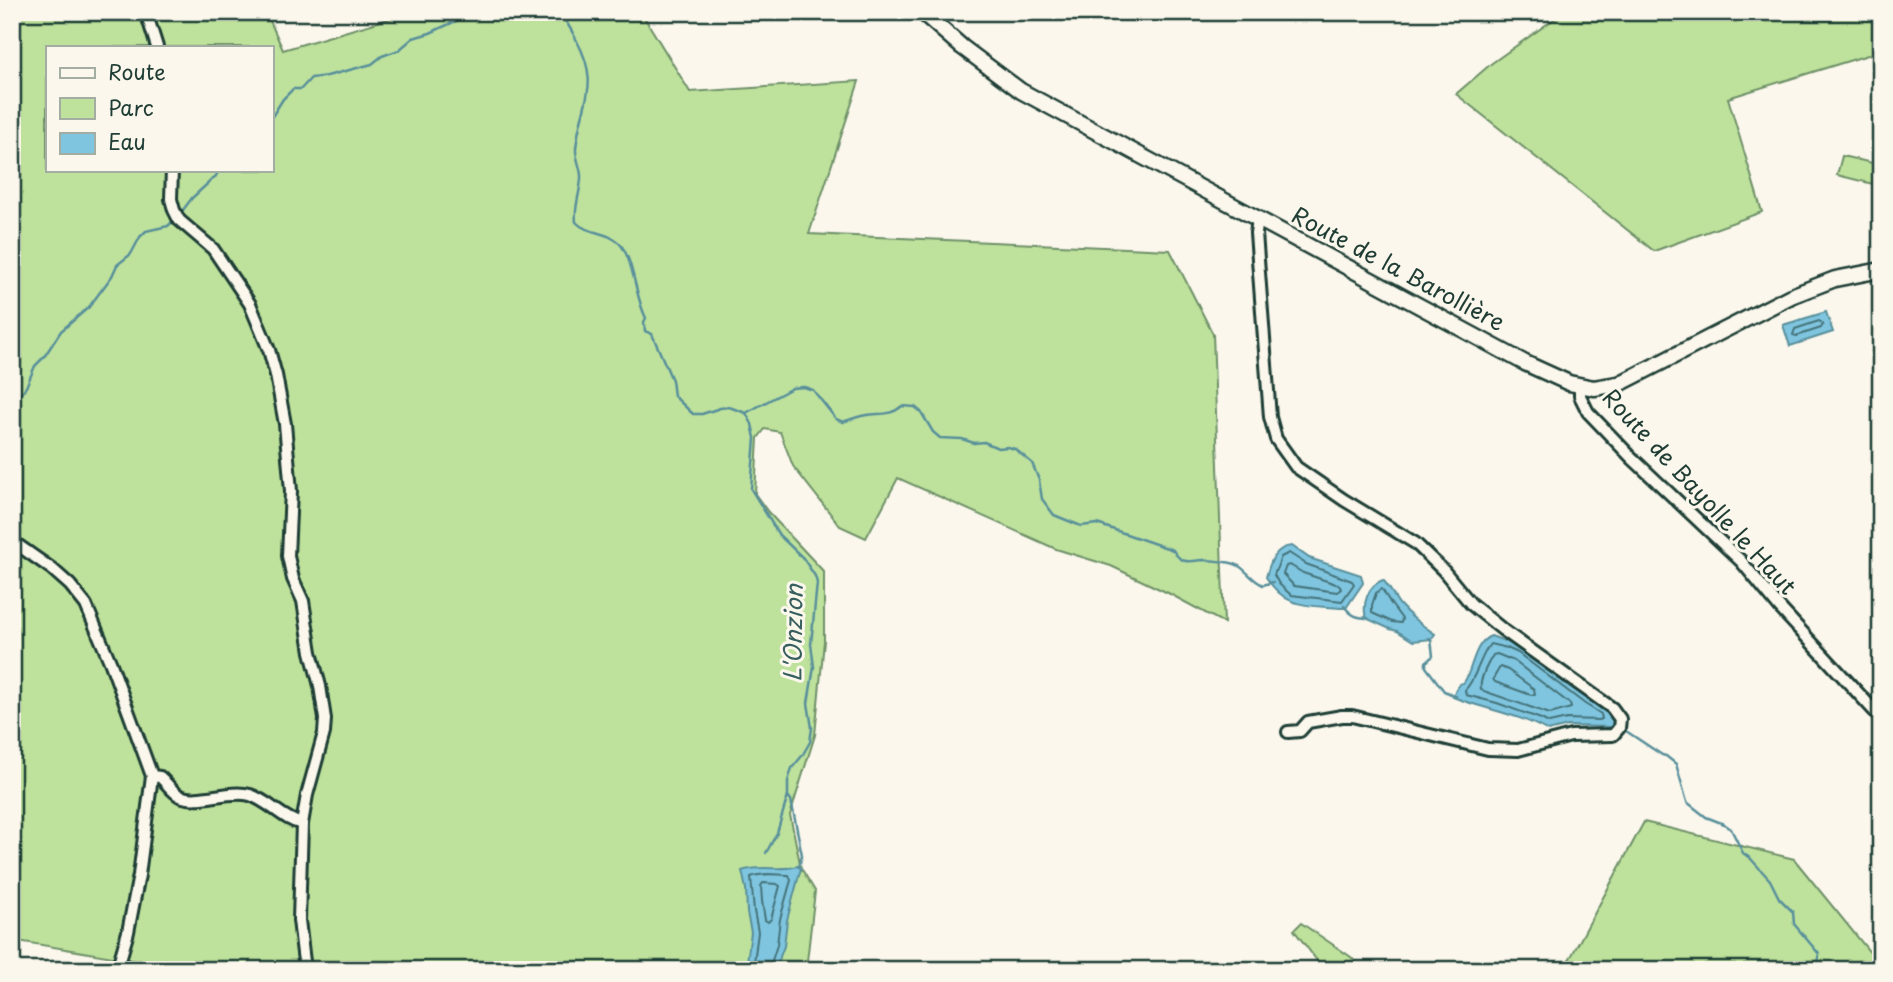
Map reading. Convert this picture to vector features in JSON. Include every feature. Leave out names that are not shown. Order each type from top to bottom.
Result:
[{"type":"main road","name":"Route de la Barollière","points":[[922,12],[962,47],[1021,91],[1525,363],[1569,383],[1594,388],[1619,384],[1791,296],[1832,280],[1881,270]]},
{"type":"street","points":[[146,12],[158,46]]},
{"type":"street","points":[[173,172],[171,199],[174,210],[187,228],[213,249],[250,304],[269,350],[280,395],[290,472],[288,556],[293,579],[303,601],[325,719],[302,824],[299,920],[305,970]]},
{"type":"street","points":[[1258,219],[1256,233],[1270,417],[1276,439],[1296,467],[1415,543],[1443,570],[1471,604],[1612,708],[1620,719],[1619,728],[1613,734],[1571,736],[1518,750],[1488,748],[1352,716],[1308,722],[1300,731],[1288,732]]},
{"type":"street","name":"Route de Bayolle le Haut","points":[[1580,385],[1580,396],[1588,412],[1632,458],[1741,561],[1881,718]]},
{"type":"street","points":[[12,541],[52,569],[70,585],[86,605],[152,776],[139,875],[128,932],[117,970]]},
{"type":"street","points":[[152,776],[160,777],[183,797],[239,794],[254,797],[288,820],[302,824]]},
{"type":"green space","points":[[12,12],[266,12],[283,50],[412,12],[641,12],[690,92],[859,81],[809,234],[1170,250],[1213,334],[1224,623],[1111,566],[1056,549],[898,478],[866,538],[840,526],[793,466],[780,432],[765,429],[758,438],[755,494],[768,512],[824,572],[824,641],[815,735],[790,815],[801,868],[815,891],[806,970],[189,970],[12,940]]},
{"type":"green space","points":[[1564,12],[1881,12],[1881,51],[1728,98],[1762,212],[1654,251],[1456,94],[1492,63]]},
{"type":"green space","points":[[1842,156],[1881,165],[1881,186],[1837,175]]},
{"type":"green space","points":[[1644,822],[1794,859],[1881,966],[1881,970],[1562,970]]},
{"type":"green space","points":[[1301,923],[1351,957],[1363,970],[1324,970],[1294,930]]},
{"type":"water","points":[[1826,312],[1833,332],[1790,346],[1783,325]]},
{"type":"water","points":[[1292,546],[1309,558],[1361,575],[1363,583],[1346,608],[1298,603],[1281,595],[1274,587],[1266,577],[1272,561],[1281,549]]},
{"type":"water","points":[[1383,580],[1403,609],[1435,634],[1431,639],[1413,641],[1366,618],[1367,596],[1373,586]]},
{"type":"water","points":[[1491,636],[1521,647],[1589,699],[1608,709],[1614,724],[1610,727],[1568,726],[1548,731],[1525,720],[1453,697],[1457,687],[1466,679],[1481,643]]},
{"type":"water","points":[[797,866],[801,868],[787,920],[784,946],[775,970],[746,970],[751,932],[742,871]]},
{"type":"waterway","points":[[273,115],[293,89],[301,89],[311,78],[372,64],[382,56],[399,50],[413,38],[468,18],[471,12]]},
{"type":"waterway","name":"L'Onzion","points":[[558,12],[574,35],[588,70],[588,94],[576,148],[581,175],[576,222],[586,229],[615,240],[625,251],[646,318],[645,331],[652,334],[672,380],[674,396],[693,414],[729,407],[746,413],[755,438],[751,489],[779,535],[803,558],[817,583],[811,644],[814,667],[808,703],[812,728],[810,742],[792,768],[788,795],[777,833],[766,853]]},
{"type":"waterway","points":[[180,214],[218,172]]},
{"type":"waterway","points":[[12,404],[26,387],[35,366],[61,331],[89,307],[117,265],[131,254],[140,237],[146,231],[168,226],[175,219]]},
{"type":"waterway","points":[[746,413],[792,388],[804,387],[813,390],[836,419],[843,422],[864,415],[890,413],[902,406],[915,407],[940,438],[984,442],[998,448],[1015,449],[1032,463],[1039,480],[1042,499],[1054,515],[1081,526],[1097,524],[1173,550],[1185,561],[1232,563],[1263,585],[1273,582]]},
{"type":"waterway","points":[[1344,606],[1354,615],[1368,618]]},
{"type":"waterway","points":[[1429,638],[1433,656],[1426,662],[1426,667],[1444,691],[1456,696]]},
{"type":"waterway","points":[[1626,731],[1676,764],[1687,802],[1706,817],[1731,829],[1743,853],[1770,880],[1779,898],[1793,912],[1794,924],[1819,954],[1818,970]]},
{"type":"waterway","name":"L'Onzion","points":[[788,796],[802,855],[799,867]]}]
